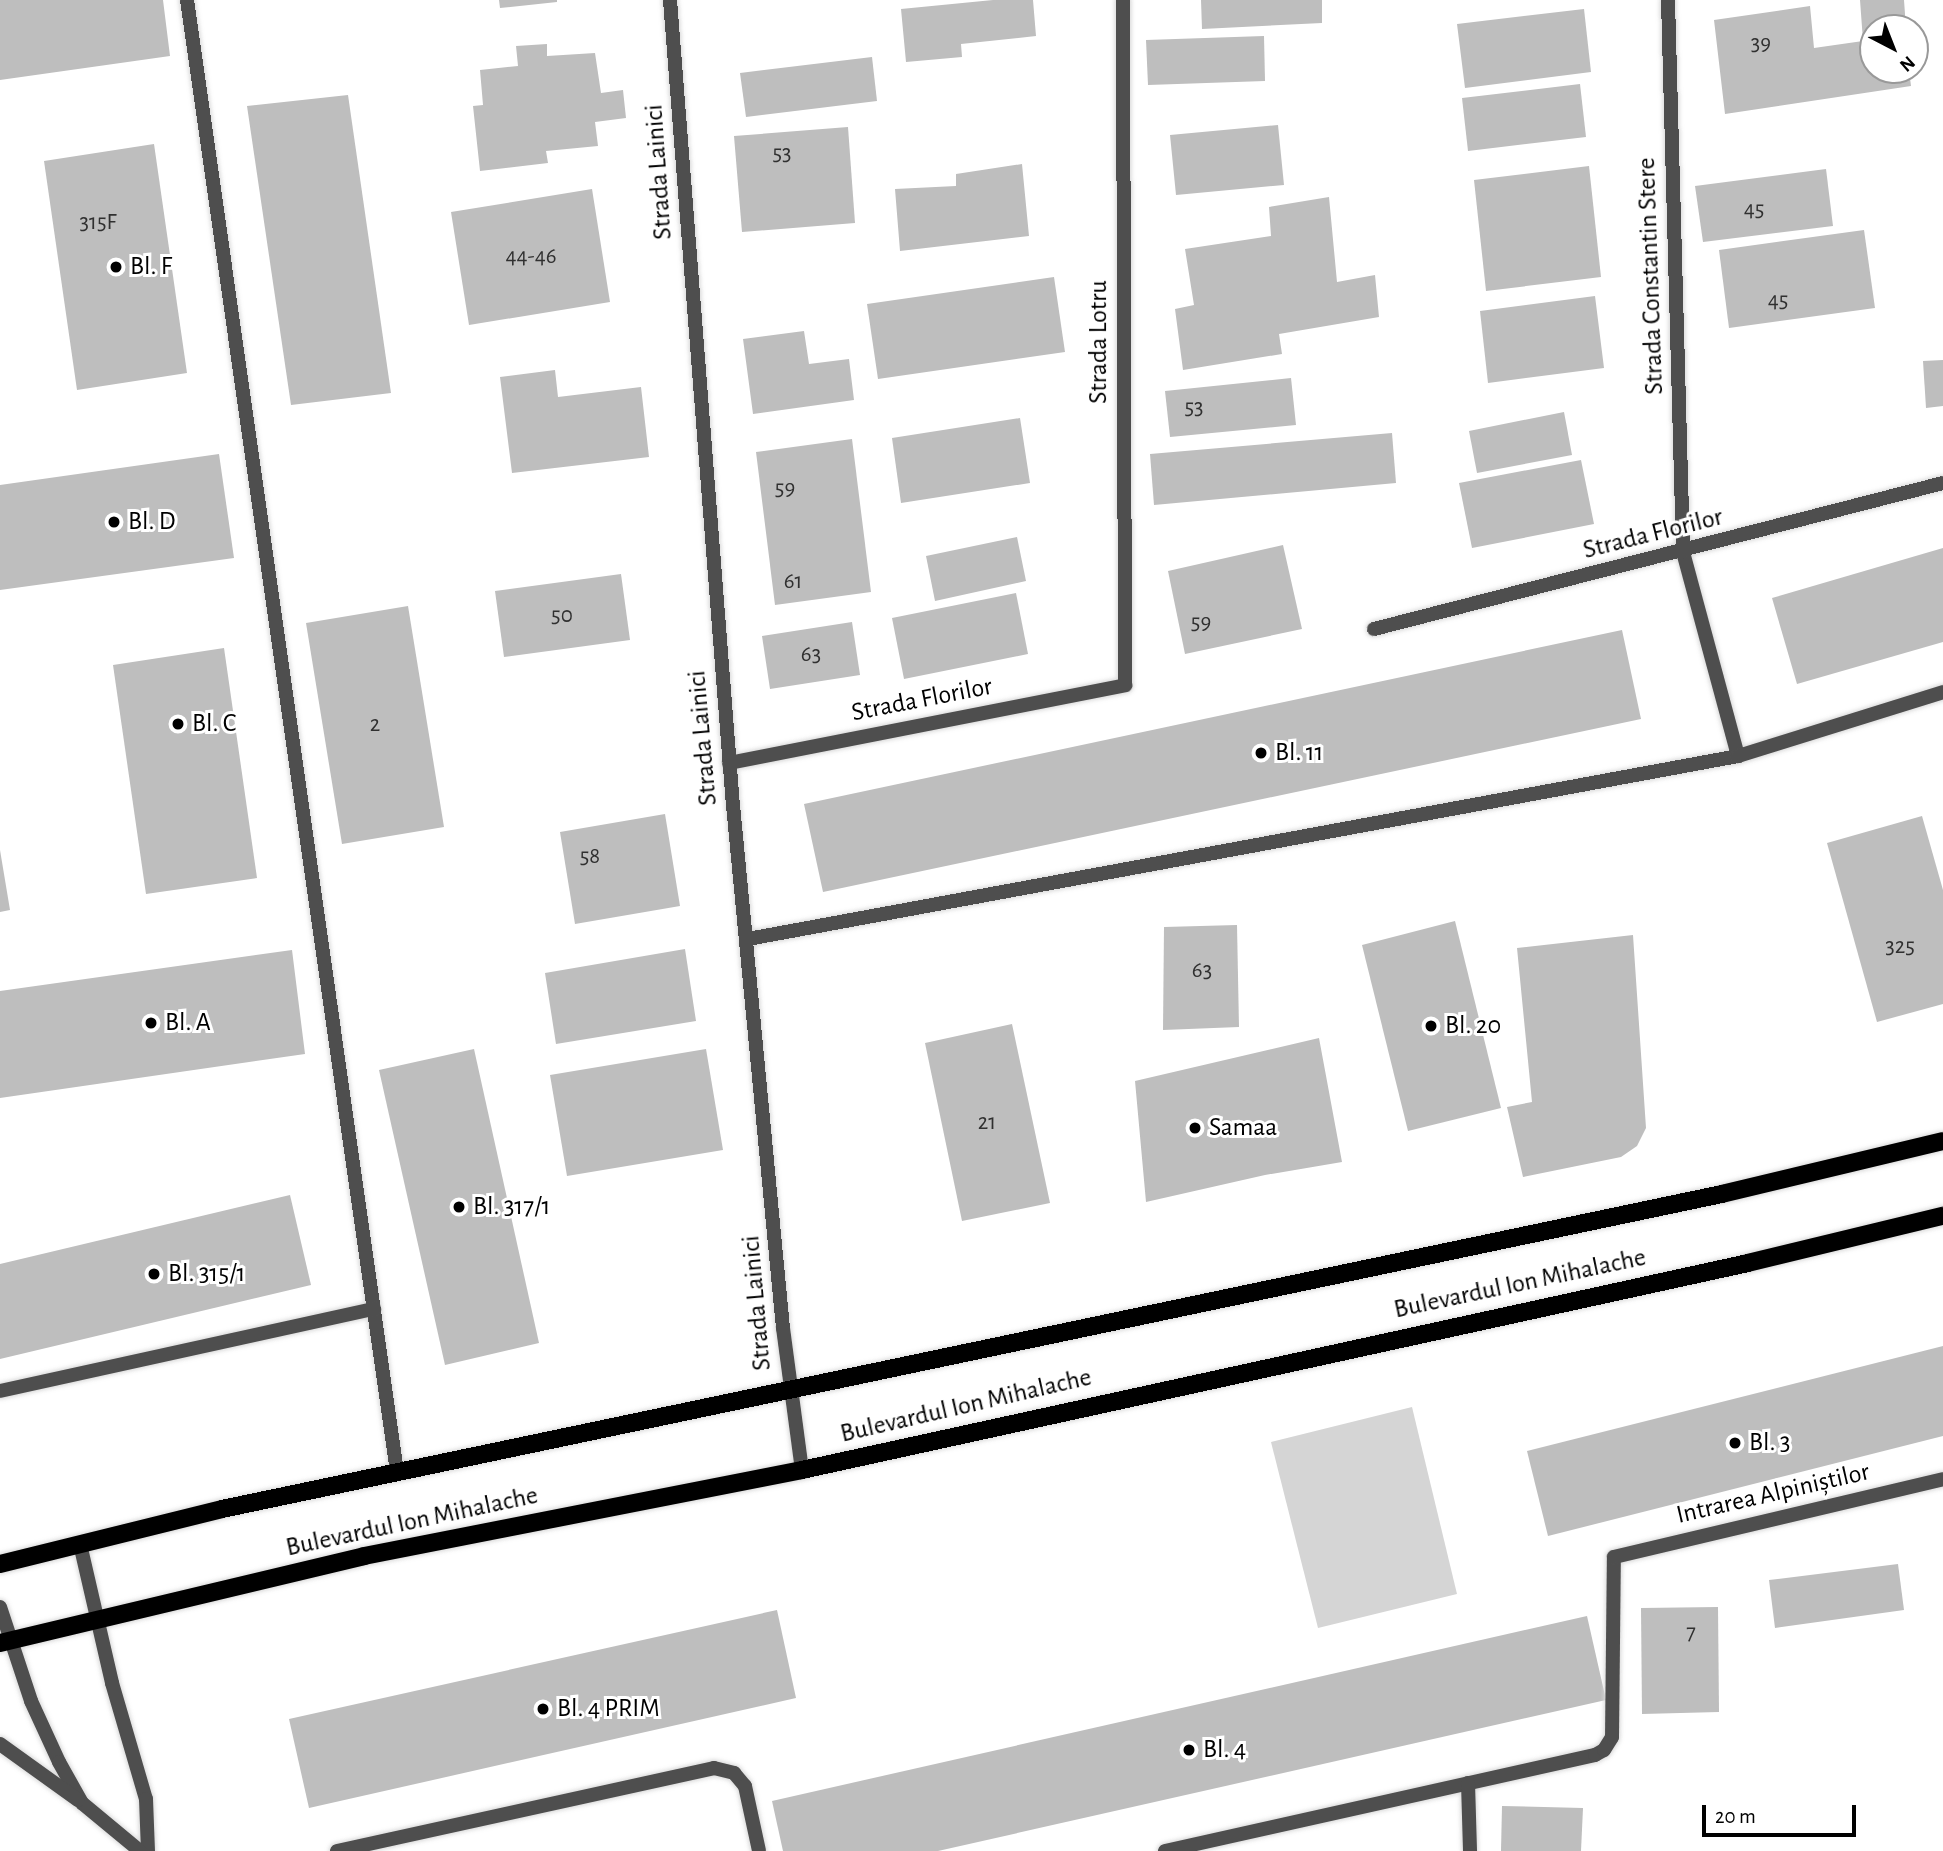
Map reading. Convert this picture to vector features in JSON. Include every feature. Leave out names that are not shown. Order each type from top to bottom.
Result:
[{"type":"main road","name":"Bulevardul Ion Mihalache","points":[[0,1564],[196,1514],[1709,1197],[1943,1142]]},
{"type":"main road","name":"Bulevardul Ion Mihalache","points":[[5,1642],[364,1556],[802,1470],[1748,1263],[1943,1216]]},
{"type":"street","points":[[187,0],[397,1472]]},
{"type":"street","name":"Strada Lainici","points":[[670,0],[729,763],[790,1391],[802,1470]]},
{"type":"street","name":"Strada Lotru","points":[[1123,0],[1125,685]]},
{"type":"street","name":"Strada Constantin Stere","points":[[1668,0],[1683,552],[1738,756]]},
{"type":"street","name":"Strada Florilor","points":[[1374,629],[1683,552],[1943,483]]},
{"type":"street","name":"Strada Florilor","points":[[729,763],[1125,685]]},
{"type":"street","points":[[748,939],[1738,756],[1943,692]]},
{"type":"street","points":[[0,1391],[374,1309]]},
{"type":"street","name":"Intrarea Alpiniștilor","points":[[1468,1783],[1595,1755],[1610,1744],[1614,1557],[1943,1479]]},
{"type":"street","points":[[80,1544],[112,1683],[146,1799],[148,1851]]},
{"type":"street","points":[[0,1607],[5,1642],[44,1733],[82,1803]]},
{"type":"street","points":[[0,1744],[82,1803],[140,1851]]},
{"type":"street","points":[[337,1851],[713,1768],[734,1773],[745,1786],[759,1851]]},
{"type":"street","points":[[1165,1851],[1468,1783],[1470,1851]]},
{"type":"shaded area","points":[[1412,1407],[1457,1594],[1318,1628],[1271,1442]]},
{"type":"building","points":[[0,0],[163,0],[170,56],[0,80]]},
{"type":"building","points":[[499,0],[557,0],[557,2],[500,8]]},
{"type":"building","points":[[993,0],[1033,0],[1036,36],[961,44],[962,57],[906,62],[901,9]]},
{"type":"building","points":[[1201,0],[1322,0],[1322,23],[1202,29]]},
{"type":"building","points":[[1860,0],[1904,0],[1905,14],[1861,14]]},
{"type":"building","points":[[1810,6],[1814,48],[1859,42],[1859,84],[1911,86],[1725,114],[1714,20]]},
{"type":"building","points":[[1584,9],[1591,72],[1465,88],[1457,24]]},
{"type":"building","points":[[1264,36],[1265,81],[1148,85],[1146,40]]},
{"type":"building","points":[[547,44],[547,56],[595,53],[601,93],[623,90],[626,118],[595,122],[598,146],[546,151],[548,163],[480,171],[473,106],[483,105],[480,70],[518,66],[516,46]]},
{"type":"building","points":[[872,57],[877,101],[746,117],[740,73]]},
{"type":"building","points":[[1580,84],[1586,137],[1468,151],[1462,98]]},
{"type":"building","points":[[348,95],[391,393],[291,405],[247,106]]},
{"type":"building","points":[[1278,125],[1284,185],[1176,195],[1170,135]]},
{"type":"building","points":[[848,127],[855,223],[742,232],[734,136]]},
{"type":"building","name":"Bl. F","points":[[154,144],[187,373],[77,390],[44,161]]},
{"type":"building","points":[[1022,164],[1029,236],[900,251],[895,189],[956,186],[956,174]]},
{"type":"building","points":[[1589,166],[1601,277],[1486,291],[1474,180]]},
{"type":"building","points":[[1826,169],[1833,226],[1703,242],[1695,186]]},
{"type":"building","points":[[592,189],[610,302],[469,325],[451,212]]},
{"type":"building","points":[[1329,197],[1337,282],[1375,275],[1379,317],[1279,334],[1282,354],[1183,370],[1175,309],[1194,305],[1185,249],[1271,236],[1269,207]]},
{"type":"building","points":[[1864,230],[1875,308],[1729,328],[1719,250]]},
{"type":"building","points":[[1054,277],[1065,352],[878,379],[867,304]]},
{"type":"building","points":[[1595,296],[1604,368],[1488,383],[1480,311]]},
{"type":"building","points":[[804,331],[809,364],[849,359],[854,400],[753,414],[743,339]]},
{"type":"building","points":[[1943,360],[1943,406],[1926,408],[1923,361]]},
{"type":"building","points":[[555,370],[558,397],[641,387],[649,457],[512,473],[500,377]]},
{"type":"building","points":[[1291,378],[1296,425],[1170,437],[1165,391]]},
{"type":"building","points":[[1564,412],[1572,455],[1477,473],[1469,431]]},
{"type":"building","points":[[1020,418],[1030,483],[901,503],[892,438]]},
{"type":"building","points":[[1392,433],[1396,483],[1154,505],[1150,454]]},
{"type":"building","points":[[852,439],[871,592],[775,605],[756,452]]},
{"type":"building","name":"Bl. D","points":[[219,454],[234,558],[0,590],[0,485]]},
{"type":"building","points":[[1581,460],[1594,524],[1472,548],[1459,483]]},
{"type":"building","points":[[1017,537],[1026,581],[935,601],[926,556]]},
{"type":"building","points":[[1283,545],[1302,629],[1185,654],[1168,571]]},
{"type":"building","points":[[1943,548],[1943,642],[1797,684],[1772,598]]},
{"type":"building","points":[[621,574],[630,640],[504,657],[495,591]]},
{"type":"building","points":[[1016,593],[1028,654],[904,679],[892,618]]},
{"type":"building","points":[[408,606],[444,827],[342,844],[306,623]]},
{"type":"building","points":[[852,622],[860,675],[770,689],[762,636]]},
{"type":"building","name":"Bl. 11","points":[[1622,630],[1641,719],[823,892],[804,804]]},
{"type":"building","name":"Bl. C","points":[[224,648],[257,878],[146,894],[113,665]]},
{"type":"building","points":[[665,814],[680,906],[575,924],[560,832]]},
{"type":"building","points":[[1922,816],[1943,890],[1943,1004],[1877,1022],[1827,843]]},
{"type":"building","points":[[0,850],[10,910],[0,912]]},
{"type":"building","name":"Bl. 20","points":[[1455,921],[1501,1108],[1408,1131],[1362,945]]},
{"type":"building","points":[[1237,925],[1239,1027],[1163,1030],[1164,927]]},
{"type":"building","points":[[1633,935],[1646,1128],[1637,1146],[1621,1157],[1523,1177],[1507,1107],[1532,1102],[1517,948]]},
{"type":"building","points":[[685,949],[696,1021],[556,1044],[545,973]]},
{"type":"building","name":"Bl. A","points":[[292,950],[305,1054],[0,1098],[0,991]]},
{"type":"building","points":[[1012,1024],[1050,1203],[962,1221],[925,1043]]},
{"type":"building","points":[[1319,1038],[1342,1162],[1265,1175],[1146,1202],[1135,1081]]},
{"type":"building","name":"Bl. 317/1","points":[[474,1049],[539,1343],[445,1365],[379,1070]]},
{"type":"building","points":[[706,1049],[723,1150],[567,1176],[550,1075]]},
{"type":"building","name":"Bl. 315/1","points":[[290,1195],[311,1285],[0,1359],[0,1264]]},
{"type":"building","name":"Bl. 3","points":[[1943,1346],[1943,1436],[1548,1536],[1527,1451]]},
{"type":"building","points":[[1898,1564],[1904,1610],[1775,1628],[1769,1580]]},
{"type":"building","points":[[1718,1607],[1719,1712],[1642,1714],[1641,1608]]},
{"type":"building","name":"Bl. 4 PRIM","points":[[777,1610],[796,1698],[309,1808],[289,1719]]},
{"type":"building","name":"Bl. 4","points":[[1587,1616],[1606,1700],[938,1851],[783,1851],[772,1801]]},
{"type":"building","points":[[1502,1806],[1583,1808],[1581,1851],[1501,1851]]},
{"type":"place","name":"Bl. F","points":[[116,267]]},
{"type":"place","name":"Bl. D","points":[[114,522]]},
{"type":"place","name":"Bl. C","points":[[178,724]]},
{"type":"place","name":"Bl. 11","points":[[1261,753]]},
{"type":"place","name":"Bl. A","points":[[151,1023]]},
{"type":"place","name":"Bl. 20","points":[[1431,1026]]},
{"type":"place","name":"Samaa","points":[[1195,1128]]},
{"type":"place","name":"Bl. 317/1","points":[[459,1207]]},
{"type":"place","name":"Bl. 315/1","points":[[154,1274]]},
{"type":"place","name":"Bl. 3","points":[[1735,1443]]},
{"type":"place","name":"Bl. 4 PRIM","points":[[543,1709]]},
{"type":"place","name":"Bl. 4","points":[[1189,1750]]}]
